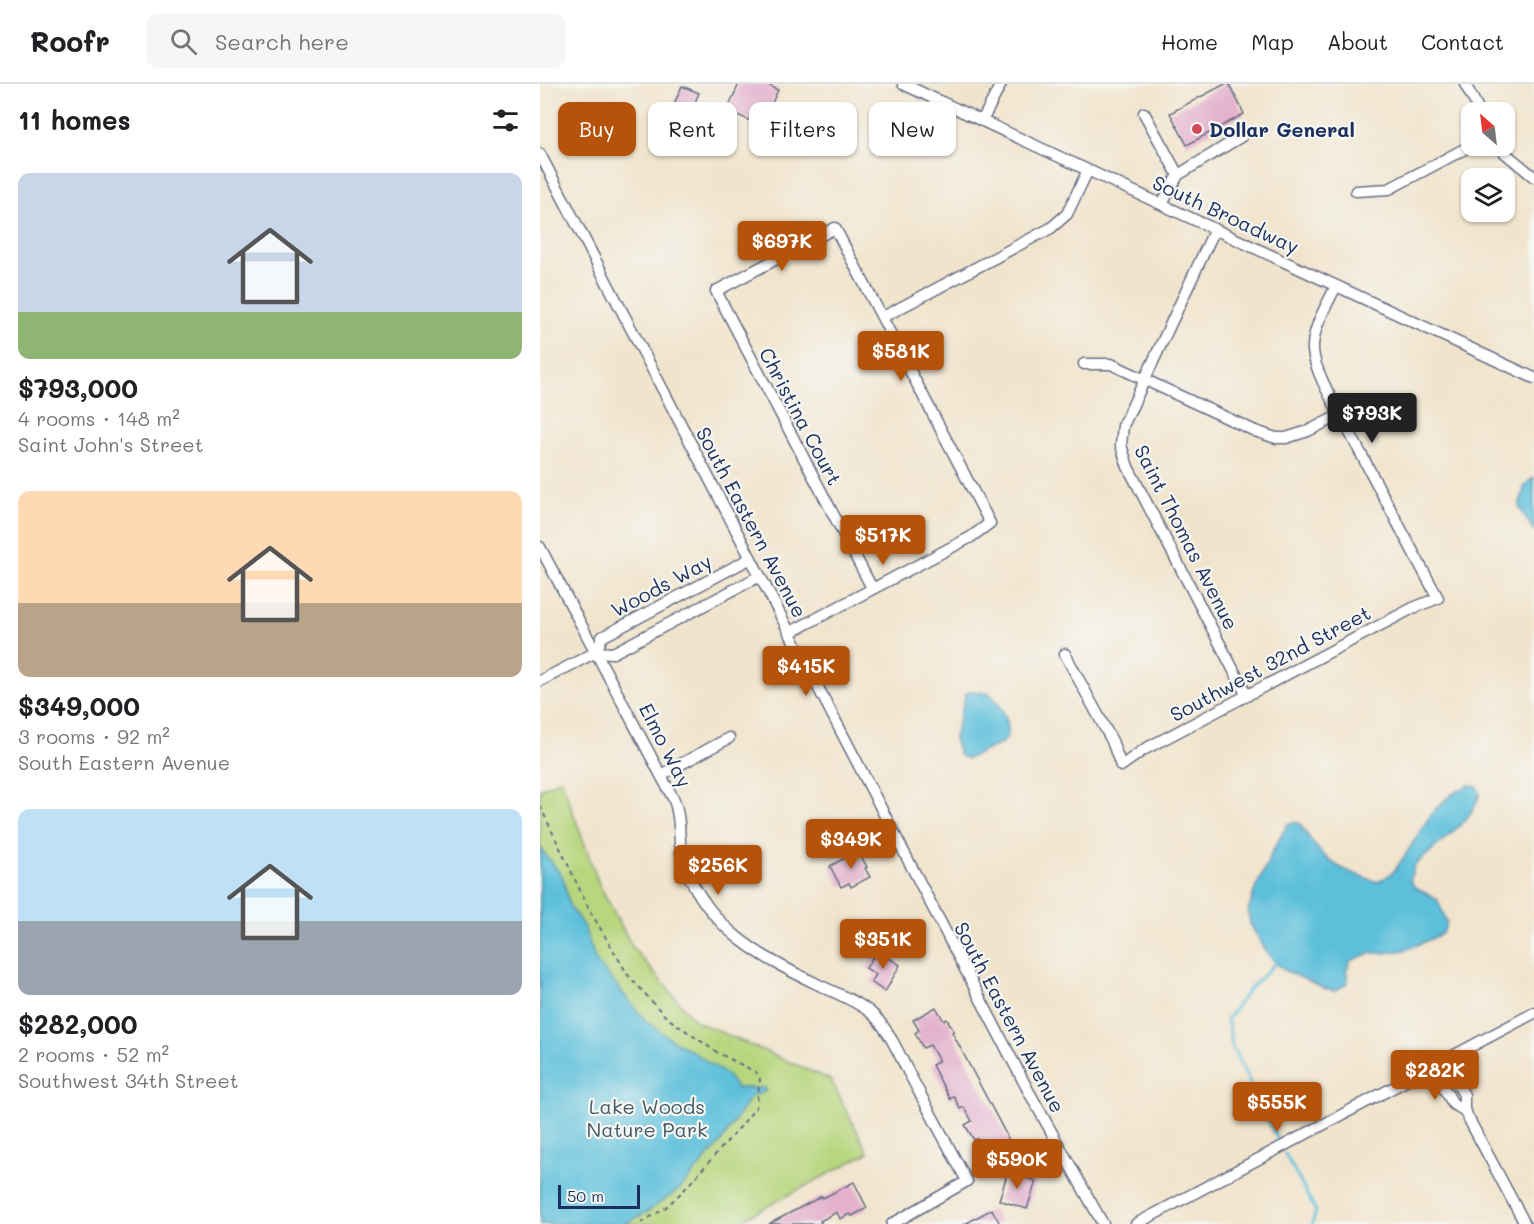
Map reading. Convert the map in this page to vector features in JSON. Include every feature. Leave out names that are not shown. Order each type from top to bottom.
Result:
[{"type":"street","name":"South Broadway","points":[[903,84],[1534,378]]},
{"type":"street","points":[[982,121],[1001,84]]},
{"type":"street","points":[[1465,84],[1475,102]]},
{"type":"street","points":[[1143,113],[1178,175]]},
{"type":"street","points":[[1162,204],[1178,175],[1242,136]]},
{"type":"street","points":[[1356,191],[1389,189],[1461,151]]},
{"type":"street","name":"South Eastern Avenue","points":[[540,154],[1029,1092],[1102,1224]]},
{"type":"street","points":[[1509,156],[1534,177]]},
{"type":"street","points":[[789,633],[971,537],[990,523],[883,317],[1052,228],[1067,214],[1088,170]]},
{"type":"street","name":"Christina Court","points":[[872,588],[716,291],[835,228],[883,317]]},
{"type":"street","name":"Saint Thomas Avenue","points":[[1215,229],[1120,436],[1123,455],[1247,696]]},
{"type":"street","points":[[1084,364],[1111,364],[1255,431],[1276,438],[1297,435],[1340,415],[1315,361],[1313,349],[1318,324],[1336,286]]},
{"type":"street","name":"Southwest 32nd Street","points":[[1065,654],[1112,741],[1121,766],[1145,749],[1413,608],[1438,598],[1340,415]]},
{"type":"street","name":"Elmo Way","points":[[540,547],[678,810],[678,845],[685,868],[713,914],[727,929],[768,960],[858,1004],[879,1021],[967,1181],[892,1224]]},
{"type":"street","name":"Woods Way","points":[[596,652],[602,637],[751,558]]},
{"type":"street","name":"Woods Way","points":[[540,681],[596,652],[613,653],[760,576]]},
{"type":"street","points":[[700,585],[712,601]]},
{"type":"street","points":[[661,775],[729,738]]},
{"type":"street","points":[[1136,1224],[1534,1013]]},
{"type":"street","points":[[1445,1060],[1464,1095],[1464,1110],[1520,1222]]},
{"type":"street","points":[[1432,1067],[1453,1104],[1464,1110]]},
{"type":"path","points":[[540,806],[590,911],[628,975],[666,1017],[717,1053],[756,1072],[760,1080],[753,1113],[671,1203],[639,1224]]},
{"type":"green space","name":"Lake Woods Nature Park","points":[[561,779],[599,884],[633,948],[695,1021],[831,1080],[868,1153],[734,1224],[540,1224],[540,789]]},
{"type":"water","points":[[1534,477],[1534,531],[1519,507],[1525,485]]},
{"type":"water","points":[[972,691],[990,694],[1003,711],[1008,731],[1002,743],[967,759],[959,755],[954,738],[966,693]]},
{"type":"water","points":[[1470,785],[1477,787],[1480,794],[1474,808],[1465,821],[1414,866],[1410,881],[1416,888],[1437,899],[1447,922],[1443,933],[1406,949],[1369,954],[1350,961],[1346,972],[1348,976],[1346,984],[1335,991],[1284,970],[1270,957],[1250,924],[1248,912],[1254,892],[1274,848],[1288,824],[1293,822],[1300,824],[1324,856],[1341,868],[1378,882],[1394,871],[1435,810],[1456,791]]},
{"type":"water","points":[[540,848],[563,877],[569,905],[584,927],[596,961],[645,1020],[726,1074],[736,1088],[766,1088],[765,1092],[751,1096],[721,1142],[680,1189],[647,1212],[624,1224],[540,1224]]},
{"type":"building","points":[[739,84],[772,84],[770,86],[778,90],[772,102],[749,102],[749,120],[737,115],[737,102],[731,102]]},
{"type":"building","name":"Dollar General","points":[[1229,84],[1244,114],[1187,145],[1170,113]]},
{"type":"building","points":[[682,86],[699,93],[695,102],[675,102]]},
{"type":"building","points":[[858,851],[870,877],[851,887],[849,883],[841,887],[830,866]]},
{"type":"building","points":[[877,950],[900,965],[885,992],[871,982],[876,975],[866,968]]},
{"type":"building","points":[[936,1007],[944,1021],[947,1019],[954,1031],[952,1032],[1019,1159],[1001,1169],[991,1152],[986,1155],[977,1139],[974,1140],[965,1125],[972,1121],[964,1107],[960,1109],[954,1096],[950,1099],[932,1065],[939,1061],[930,1045],[923,1048],[915,1033],[919,1030],[913,1020]]},
{"type":"building","points":[[1001,1170],[1036,1181],[1027,1209],[999,1200],[1006,1178]]},
{"type":"building","points":[[854,1182],[867,1208],[852,1216],[850,1214],[840,1219],[837,1212],[820,1221],[822,1224],[769,1224],[822,1196],[823,1198]]},
{"type":"building","points":[[992,1209],[1000,1224],[965,1224]]},
{"type":"waterway","points":[[1278,961],[1249,989],[1227,1019],[1232,1046],[1278,1140]]},
{"type":"waterway","points":[[1285,1154],[1316,1211],[1312,1224]]},
{"type":"place","name":"Dollar General","points":[[1197,129]]}]
